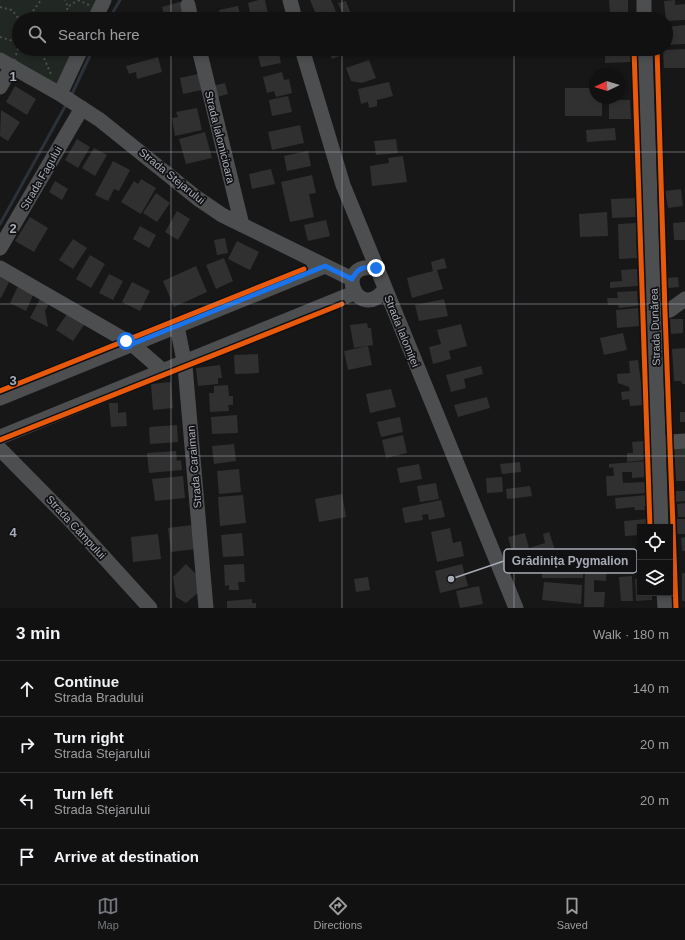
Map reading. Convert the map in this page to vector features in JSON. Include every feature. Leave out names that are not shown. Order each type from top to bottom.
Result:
[{"type":"street","points":[[93,12],[104,0]]},
{"type":"street","points":[[290,0],[293,12]]},
{"type":"street","points":[[644,0],[644,12]]},
{"type":"street","name":"Strada Fagului","points":[[0,248],[71,101],[80,56]]},
{"type":"street","name":"Strada Ialomicioara","points":[[201,56],[242,225]]},
{"type":"street","name":"Strada Ialomiței","points":[[304,56],[343,185],[384,289],[516,608]]},
{"type":"street","name":"Strada Dunărea","points":[[645,56],[661,524]]},
{"type":"street","points":[[0,87],[9,60]]},
{"type":"street","name":"Strada Stejarului","points":[[9,60],[116,131],[197,198],[242,225],[325,266],[353,286],[362,299],[371,300],[379,296],[384,289]]},
{"type":"street","points":[[0,398],[325,266]]},
{"type":"street","points":[[0,436],[184,362],[353,286],[357,270],[366,266],[376,268]]},
{"type":"street","points":[[0,268],[132,344],[163,370]]},
{"type":"street","points":[[653,316],[670,310],[685,299]]},
{"type":"street","name":"Strada Caraiman","points":[[177,326],[184,362],[206,608]]},
{"type":"street","points":[[658,443],[685,441]]},
{"type":"street","name":"Strada Câmpului","points":[[0,449],[71,521],[145,607]]},
{"type":"street","points":[[664,596],[665,608]]},
{"type":"path","points":[[32,12],[41,0]]},
{"type":"path","points":[[65,0],[68,7]]},
{"type":"path","points":[[66,12],[68,7],[78,0],[89,5],[90,12]]},
{"type":"path","points":[[0,7],[12,10],[14,12]]},
{"type":"path","points":[[0,37],[12,41]]},
{"type":"path","points":[[43,56],[51,74]]},
{"type":"path","points":[[44,70],[56,76]]},
{"type":"shaded area","points":[[0,0],[108,0],[103,12],[12,12],[12,56],[83,56],[67,93],[0,57]]},
{"type":"building","points":[[265,0],[268,12],[250,12],[248,3]]},
{"type":"building","points":[[310,0],[331,0],[336,12],[315,12]]},
{"type":"building","points":[[609,0],[628,0],[628,12],[610,12]]},
{"type":"building","points":[[675,0],[675,5],[685,4],[685,20],[673,21],[673,12],[665,12],[664,1]]},
{"type":"building","points":[[183,1],[186,12],[163,12],[162,7]]},
{"type":"building","points":[[346,1],[350,12],[342,12],[338,3]]},
{"type":"building","points":[[238,6],[240,12],[219,12],[219,10]]},
{"type":"building","points":[[685,25],[685,44],[673,45],[673,26]]},
{"type":"building","points":[[685,49],[685,68],[664,68],[663,56],[673,56],[673,50]]},
{"type":"building","points":[[258,56],[280,56],[281,63],[261,67]]},
{"type":"building","points":[[331,56],[340,56],[332,59]]},
{"type":"building","points":[[605,56],[631,56],[631,62],[605,63]]},
{"type":"building","points":[[158,57],[162,72],[137,79],[136,72],[129,74],[126,66]]},
{"type":"building","points":[[369,60],[376,78],[362,83],[351,81],[346,68]]},
{"type":"building","points":[[282,72],[284,80],[289,79],[292,93],[276,97],[274,91],[267,93],[263,77]]},
{"type":"building","points":[[198,74],[202,90],[183,94],[180,78]]},
{"type":"building","points":[[389,82],[393,96],[377,100],[377,106],[369,108],[368,102],[361,104],[358,89]]},
{"type":"building","points":[[225,83],[228,94],[214,98],[212,86]]},
{"type":"building","points":[[15,86],[36,99],[27,115],[6,102]]},
{"type":"building","points":[[565,88],[589,88],[589,104],[602,104],[602,116],[565,116]]},
{"type":"building","points":[[288,96],[292,112],[272,116],[269,100]]},
{"type":"building","points":[[625,100],[630,100],[631,119],[609,119],[609,104],[625,104]]},
{"type":"building","points":[[197,108],[202,130],[175,136],[172,118],[178,117],[176,112]]},
{"type":"building","points":[[1,110],[20,122],[8,141],[0,136]]},
{"type":"building","points":[[300,125],[304,143],[272,150],[268,132]]},
{"type":"building","points":[[615,128],[616,140],[587,142],[586,130]]},
{"type":"building","points":[[205,132],[212,158],[186,164],[179,139]]},
{"type":"building","points":[[77,139],[90,147],[78,168],[65,160]]},
{"type":"building","points":[[396,139],[398,153],[376,155],[374,141]]},
{"type":"building","points":[[94,148],[107,155],[95,176],[82,168]]},
{"type":"building","points":[[308,151],[311,166],[287,171],[284,156]]},
{"type":"building","points":[[403,156],[407,182],[372,186],[370,166],[389,163],[388,158]]},
{"type":"building","points":[[113,161],[130,170],[119,191],[114,189],[108,201],[95,195]]},
{"type":"building","points":[[271,169],[275,184],[252,189],[249,174]]},
{"type":"building","points":[[312,175],[316,193],[309,194],[314,217],[290,222],[281,182]]},
{"type":"building","points":[[141,179],[156,188],[141,214],[121,202],[134,181],[138,184]]},
{"type":"building","points":[[55,181],[68,189],[62,200],[49,192]]},
{"type":"building","points":[[681,189],[683,206],[668,208],[665,191]]},
{"type":"building","points":[[156,193],[170,203],[157,222],[143,213]]},
{"type":"building","points":[[635,198],[636,217],[612,218],[611,199]]},
{"type":"building","points":[[177,211],[190,219],[178,240],[165,232]]},
{"type":"building","points":[[607,212],[608,236],[580,237],[579,214]]},
{"type":"building","points":[[30,217],[48,228],[34,252],[15,241]]},
{"type":"building","points":[[326,220],[330,236],[308,241],[304,225]]},
{"type":"building","points":[[685,222],[685,240],[674,240],[673,223]]},
{"type":"building","points":[[636,223],[637,258],[619,259],[618,224]]},
{"type":"building","points":[[140,226],[156,235],[149,248],[133,239]]},
{"type":"building","points":[[225,238],[228,253],[217,255],[214,240]]},
{"type":"building","points":[[73,239],[87,248],[73,269],[59,260]]},
{"type":"building","points":[[237,241],[259,252],[250,270],[228,259]]},
{"type":"building","points":[[90,255],[105,264],[91,288],[76,279]]},
{"type":"building","points":[[224,258],[233,281],[216,289],[206,265]]},
{"type":"building","points":[[444,258],[447,268],[437,270],[443,289],[412,298],[407,278],[433,271],[431,262]]},
{"type":"building","points":[[196,266],[207,292],[174,307],[163,281]]},
{"type":"building","points":[[637,269],[638,286],[610,288],[610,282],[622,281],[621,270]]},
{"type":"building","points":[[109,274],[123,281],[113,300],[99,293]]},
{"type":"building","points":[[0,277],[9,282],[1,298],[0,297]]},
{"type":"building","points":[[678,277],[679,287],[668,288],[667,278]]},
{"type":"building","points":[[132,282],[150,291],[140,311],[122,302]]},
{"type":"building","points":[[18,286],[34,293],[26,311],[10,303]]},
{"type":"building","points":[[637,291],[638,306],[619,308],[618,305],[608,305],[607,298],[618,298],[617,292]]},
{"type":"building","points":[[41,297],[50,302],[45,311],[48,327],[30,318]]},
{"type":"building","points":[[444,299],[448,316],[419,321],[415,305]]},
{"type":"building","points":[[638,308],[639,326],[617,328],[616,310]]},
{"type":"building","points":[[67,314],[84,325],[73,341],[56,330]]},
{"type":"building","points":[[670,319],[683,319],[683,333],[671,334]]},
{"type":"building","points":[[367,323],[368,328],[371,328],[373,345],[354,348],[350,325]]},
{"type":"building","points":[[461,324],[467,346],[449,351],[451,359],[433,364],[429,347],[441,344],[437,330]]},
{"type":"building","points":[[623,333],[627,350],[604,355],[600,338]]},
{"type":"building","points":[[368,346],[372,365],[348,370],[344,351]]},
{"type":"building","points":[[685,348],[685,384],[682,384],[681,381],[674,381],[672,349]]},
{"type":"building","points":[[258,354],[259,373],[235,374],[234,355]]},
{"type":"building","points":[[638,360],[644,405],[630,406],[629,399],[622,400],[621,392],[630,391],[629,387],[618,383],[617,374],[630,373],[629,361]]},
{"type":"building","points":[[220,365],[222,378],[218,378],[218,384],[198,386],[196,368]]},
{"type":"building","points":[[481,366],[483,374],[464,379],[466,388],[451,392],[446,375]]},
{"type":"building","points":[[171,382],[173,408],[153,410],[151,384]]},
{"type":"building","points":[[228,385],[229,396],[233,396],[233,405],[228,405],[229,411],[210,412],[209,393],[214,393],[214,386]]},
{"type":"building","points":[[391,389],[396,407],[370,413],[366,394]]},
{"type":"building","points":[[487,397],[490,408],[458,417],[454,405]]},
{"type":"building","points":[[109,403],[118,403],[118,413],[126,412],[127,426],[111,427]]},
{"type":"building","points":[[680,412],[685,412],[685,422],[680,422]]},
{"type":"building","points":[[237,415],[238,433],[212,434],[211,417]]},
{"type":"building","points":[[400,417],[403,432],[381,437],[377,422]]},
{"type":"building","points":[[177,425],[178,442],[150,444],[149,427]]},
{"type":"building","points":[[403,435],[407,453],[386,458],[382,440]]},
{"type":"building","points":[[644,441],[645,460],[627,462],[627,453],[633,453],[632,442]]},
{"type":"building","points":[[234,444],[236,461],[214,464],[212,446]]},
{"type":"building","points":[[685,445],[685,481],[676,481],[674,446]]},
{"type":"building","points":[[176,451],[177,461],[181,460],[182,470],[149,473],[147,453]]},
{"type":"building","points":[[646,461],[647,477],[632,478],[632,472],[622,472],[623,483],[646,482],[647,493],[607,496],[606,476],[614,476],[613,467],[609,468],[609,464]]},
{"type":"building","points":[[520,462],[521,472],[502,474],[500,464]]},
{"type":"building","points":[[419,464],[422,479],[400,483],[397,468]]},
{"type":"building","points":[[239,469],[241,492],[219,494],[217,471]]},
{"type":"building","points":[[183,476],[185,498],[155,501],[152,479]]},
{"type":"building","points":[[502,477],[503,492],[487,493],[486,478]]},
{"type":"building","points":[[436,483],[439,499],[420,502],[417,486]]},
{"type":"building","points":[[530,486],[532,496],[507,499],[506,489]]},
{"type":"building","points":[[676,491],[685,491],[685,501],[676,502]]},
{"type":"building","points":[[342,494],[346,517],[319,522],[315,499]]},
{"type":"building","points":[[243,495],[246,523],[220,526],[218,497]]},
{"type":"building","points":[[647,495],[648,506],[644,506],[645,510],[635,510],[634,507],[616,509],[615,498]]},
{"type":"building","points":[[441,500],[445,517],[429,520],[428,514],[422,515],[423,520],[405,523],[402,508]]},
{"type":"building","points":[[685,503],[685,517],[678,517],[677,504]]},
{"type":"building","points":[[647,519],[648,524],[637,524],[637,535],[625,536],[624,521]]},
{"type":"building","points":[[677,519],[685,519],[685,534],[677,534]]},
{"type":"building","points":[[192,525],[195,549],[171,552],[168,528]]},
{"type":"building","points":[[450,528],[453,543],[461,541],[464,556],[437,562],[431,532]]},
{"type":"building","points":[[549,532],[555,550],[515,562],[508,537],[525,533],[529,548],[545,543],[543,534]]},
{"type":"building","points":[[242,533],[244,556],[223,557],[221,535]]},
{"type":"building","points":[[158,534],[161,559],[133,562],[131,537]]},
{"type":"building","points":[[685,537],[685,551],[682,551],[681,538]]},
{"type":"building","points":[[637,550],[637,573],[632,573],[632,569],[624,570],[623,554],[629,554],[629,551]]},
{"type":"building","points":[[583,560],[583,578],[542,578],[542,561]]},
{"type":"building","points":[[186,564],[197,575],[199,592],[186,603],[176,597],[173,577]]},
{"type":"building","points":[[244,564],[245,582],[238,582],[239,590],[229,590],[229,585],[225,586],[224,565]]},
{"type":"building","points":[[462,564],[468,586],[440,593],[435,571]]},
{"type":"building","points":[[585,567],[607,567],[606,581],[594,580],[594,592],[605,592],[604,607],[584,607]]},
{"type":"building","points":[[682,573],[685,573],[685,601],[682,601]]},
{"type":"building","points":[[632,576],[633,601],[621,601],[619,577]]},
{"type":"building","points":[[368,577],[370,590],[356,592],[354,579]]},
{"type":"building","points":[[635,579],[637,579],[637,596],[652,596],[652,600],[636,601]]},
{"type":"building","points":[[544,582],[582,585],[581,604],[542,600]]},
{"type":"building","points":[[479,586],[483,604],[460,608],[456,591]]},
{"type":"building","points":[[252,599],[252,603],[256,603],[256,608],[227,608],[227,601]]},
{"type":"waterway","points":[[113,12],[120,0]]},
{"type":"waterway","points":[[71,96],[90,56]]},
{"type":"waterway","points":[[0,224],[67,103]]},
{"type":"cycle path","points":[[634,56],[650,524]]},
{"type":"cycle path","points":[[657,56],[676,608]]},
{"type":"cycle path","points":[[0,391],[304,269]]},
{"type":"cycle path","points":[[0,440],[342,304]]},
{"type":"place","name":"Grădinița Pygmalion","points":[[451,579]]},
{"type":"route","points":[[126,341],[132,344],[325,266],[352,279],[357,270],[366,266],[376,268]]}]
